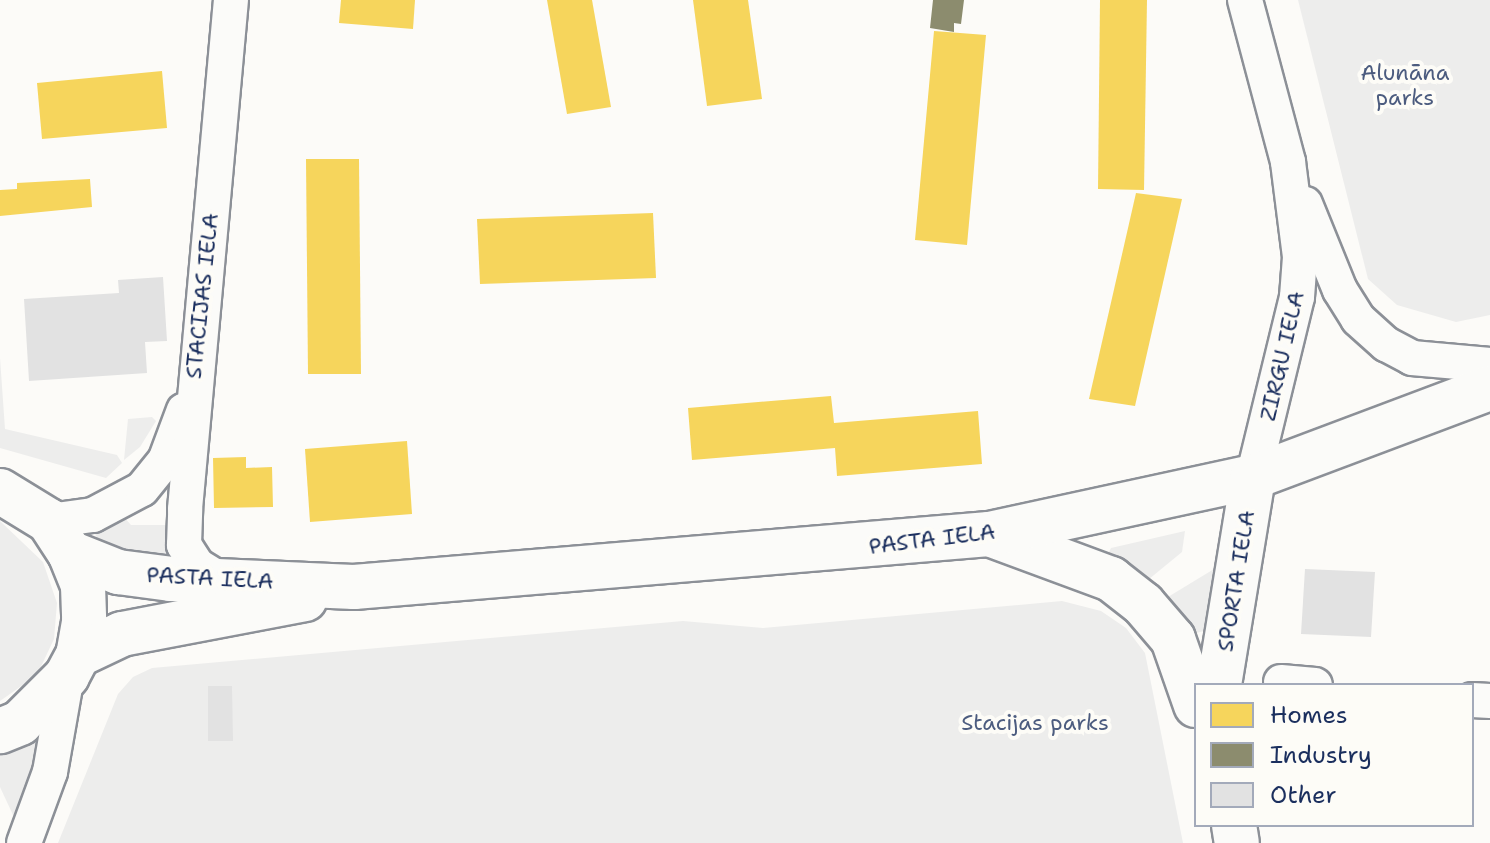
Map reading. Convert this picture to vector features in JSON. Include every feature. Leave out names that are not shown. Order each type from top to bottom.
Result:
[{"type":"main road","name":"PASTA IELA","points":[[0,731],[20,723],[72,665],[122,634],[354,587],[989,534],[1253,477],[1490,388]]},
{"type":"main road","name":"SPORTA IELA","points":[[1219,683],[1253,477]]},
{"type":"main road","name":"PASTA IELA","points":[[0,491],[60,537],[118,572],[171,579],[216,577],[354,587]]},
{"type":"main road","points":[[989,534],[1111,579],[1143,604],[1173,639],[1194,699]]},
{"type":"main road","points":[[60,537],[83,586],[72,665]]},
{"type":"street","name":"STACIJAS IELA","points":[[216,577],[197,565],[184,545],[193,388],[231,0]]},
{"type":"street","name":"ZIRGU IELA","points":[[1245,0],[1288,162],[1300,257],[1297,297],[1253,477]]},
{"type":"street","points":[[1288,162],[1340,290],[1358,319],[1412,358],[1490,365]]},
{"type":"street","points":[[60,537],[142,489],[165,461],[193,388]]},
{"type":"street","points":[[24,843],[50,772],[72,665]]},
{"type":"street","points":[[1281,682],[1292,683]]},
{"type":"green space","name":"Alunāna parks","points":[[1298,0],[1490,0],[1490,315],[1456,322],[1397,305],[1368,279]]},
{"type":"green space","points":[[0,358],[5,429],[117,455],[122,463],[106,478],[0,448]]},
{"type":"green space","points":[[152,417],[156,421],[140,447],[124,460],[128,419]]},
{"type":"green space","points":[[122,515],[131,525],[172,525],[170,556],[164,560],[132,554],[99,541],[95,534],[101,526]]},
{"type":"green space","points":[[0,521],[43,562],[57,603],[54,639],[37,675],[0,701]]},
{"type":"green space","points":[[1185,531],[1182,552],[1143,584],[1107,556],[1111,548]]},
{"type":"green space","points":[[1214,569],[1204,631],[1188,635],[1163,600]]},
{"type":"green space","name":"Stacijas parks","points":[[1062,601],[1101,611],[1126,628],[1145,653],[1183,843],[58,843],[118,694],[133,677],[152,668],[683,621],[763,628]]},
{"type":"green space","points":[[36,742],[38,764],[18,815],[13,815],[0,787],[0,756]]},
{"type":"building: Homes","points":[[341,0],[415,0],[413,29],[339,23]]},
{"type":"building: Homes","points":[[547,0],[592,0],[611,107],[567,114]]},
{"type":"building: Homes","points":[[693,0],[748,0],[762,99],[707,106]]},
{"type":"building: Homes","points":[[1100,0],[1147,0],[1144,190],[1098,189]]},
{"type":"building: Homes","points":[[934,31],[986,35],[967,245],[915,240]]},
{"type":"building: Homes","points":[[162,71],[167,128],[42,139],[37,83]]},
{"type":"building: Homes","points":[[306,159],[359,159],[361,374],[308,374]]},
{"type":"building: Homes","points":[[90,179],[92,207],[0,216],[0,190],[17,189],[17,183]]},
{"type":"building: Homes","points":[[1136,193],[1182,199],[1135,406],[1089,399]]},
{"type":"building: Homes","points":[[653,213],[656,278],[480,284],[477,219]]},
{"type":"building: Homes","points":[[831,396],[834,423],[978,411],[982,464],[837,476],[835,448],[692,460],[688,408]]},
{"type":"building: Homes","points":[[407,441],[412,514],[310,522],[305,449]]},
{"type":"building: Homes","points":[[246,457],[246,468],[272,467],[273,507],[214,508],[213,458]]},
{"type":"building: Industry","points":[[933,0],[964,0],[961,24],[954,23],[954,32],[930,28]]},
{"type":"building: Other","points":[[163,277],[167,341],[145,342],[147,373],[29,381],[24,299],[119,293],[118,280]]},
{"type":"building: Other","points":[[1305,569],[1375,572],[1371,637],[1301,634]]},
{"type":"building: Other","points":[[208,686],[232,686],[233,741],[208,741]]}]
